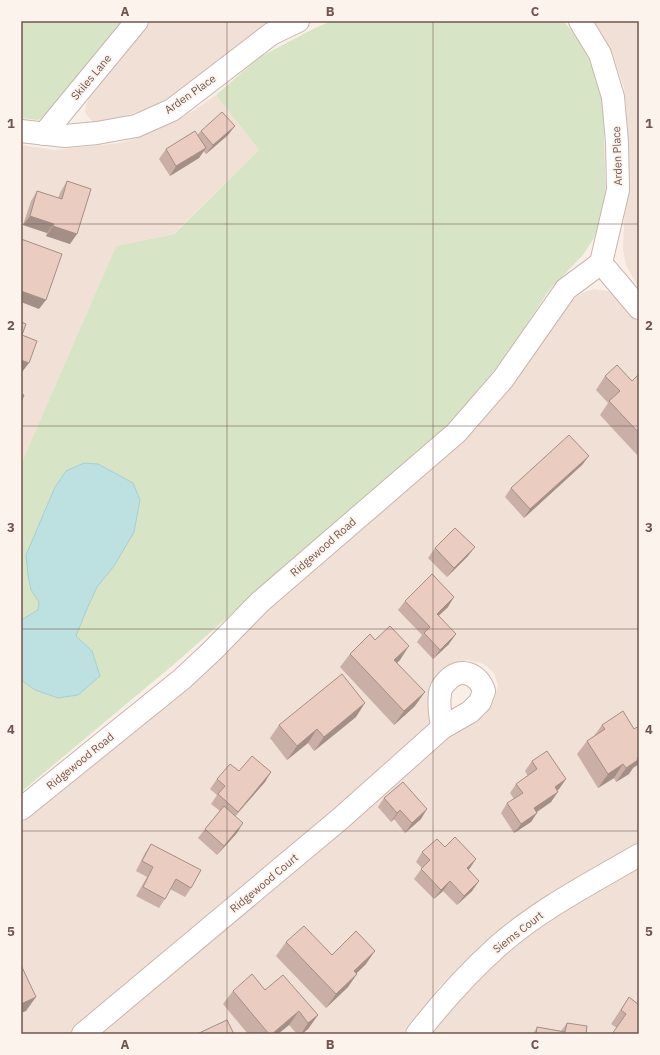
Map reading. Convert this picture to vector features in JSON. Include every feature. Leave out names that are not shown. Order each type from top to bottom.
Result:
[{"type":"street","name":"Skiles Lane","points":[[44,134],[137,21]]},
{"type":"street","name":"Arden Place","points":[[21,131],[65,136],[97,133],[136,126],[172,110],[271,34],[298,21]]},
{"type":"street","name":"Arden Place","points":[[580,21],[600,54],[613,97],[617,142],[618,190],[601,263]]},
{"type":"street","points":[[601,263],[639,308]]},
{"type":"street","name":"Ridgewood Road","points":[[21,809],[182,679],[260,602],[456,433],[503,379],[566,289],[601,263]]},
{"type":"street","name":"Ridgewood Court","points":[[84,1034],[340,819],[442,728]]},
{"type":"street","name":"Siems Court","points":[[417,1034],[436,1009],[498,946],[531,921],[568,897],[639,855]]},
{"type":"shaded area","points":[[151,21],[276,21],[176,94],[152,107],[102,123],[94,123],[85,111],[90,97]]},
{"type":"shaded area","points":[[593,21],[639,21],[639,288],[626,265],[623,249],[628,130],[624,87],[613,56]]},
{"type":"shaded area","points":[[216,95],[259,150],[173,234],[116,246],[21,464],[21,145],[55,150],[120,143],[143,136],[193,111]]},
{"type":"shaded area","points":[[594,289],[608,291],[618,298],[639,323],[639,842],[550,894],[508,924],[470,957],[440,986],[403,1034],[98,1034],[176,966],[394,787],[443,739],[485,715],[494,700],[498,686],[494,673],[484,664],[467,660],[451,666],[429,728],[310,833],[117,995],[70,1034],[21,1034],[21,823],[197,677],[300,581],[477,428],[571,301],[582,293]]},
{"type":"shaded area","points":[[639,868],[639,1034],[430,1034],[479,978],[518,943],[568,909]]},
{"type":"green space","points":[[21,21],[123,21],[47,114],[38,120],[21,118]]},
{"type":"green space","points":[[332,21],[563,21],[573,32],[595,68],[603,103],[606,202],[594,238],[582,256],[549,290],[510,350],[465,407],[436,436],[179,660],[21,792],[21,680],[35,690],[78,695],[88,686],[92,651],[76,636],[97,587],[114,566],[31,590],[39,602],[38,610],[21,620],[21,464],[116,246],[174,234],[259,150],[216,95],[260,57],[315,28]]},
{"type":"water","points":[[84,463],[98,464],[133,483],[140,500],[134,532],[114,566],[97,587],[76,636],[92,651],[100,676],[78,695],[58,698],[35,690],[21,680],[21,620],[38,610],[39,602],[31,590],[26,555],[55,487],[66,471]]},
{"type":"building","points":[[222,112],[235,126],[213,145],[201,131]]},
{"type":"building","points":[[195,131],[206,148],[176,166],[166,149]]},
{"type":"building","points":[[67,181],[91,189],[77,234],[30,216],[37,191],[62,199]]},
{"type":"building","points":[[21,239],[62,254],[46,300],[21,291]]},
{"type":"building","points":[[21,322],[26,324],[22,335],[37,341],[29,363],[21,360]]},
{"type":"building","points":[[617,365],[632,381],[639,374],[639,433],[609,401],[620,391],[605,376]]},
{"type":"building","points":[[21,394],[24,395],[21,402]]},
{"type":"building","points":[[569,435],[589,456],[530,509],[511,488]]},
{"type":"building","points":[[455,528],[475,547],[454,568],[435,548]]},
{"type":"building","points":[[432,574],[454,597],[437,614],[456,634],[440,650],[424,633],[430,627],[405,601]]},
{"type":"building","points":[[390,626],[409,646],[394,660],[425,692],[404,711],[350,654],[370,634],[375,640]]},
{"type":"building","points":[[342,674],[365,703],[324,737],[317,729],[297,746],[279,725]]},
{"type":"building","points":[[623,711],[634,729],[639,726],[639,757],[637,758],[638,760],[626,768],[623,764],[608,774],[587,741],[605,729],[602,725]]},
{"type":"building","points":[[547,751],[566,779],[555,787],[558,792],[534,808],[537,813],[521,824],[507,803],[523,793],[516,784],[537,769],[532,761]]},
{"type":"building","points":[[252,756],[271,772],[238,812],[218,794],[225,786],[217,779],[230,764],[239,771]]},
{"type":"building","points":[[403,782],[427,809],[412,823],[400,810],[397,813],[384,798]]},
{"type":"building","points":[[224,806],[243,823],[224,846],[205,829]]},
{"type":"building","points":[[455,837],[476,859],[467,868],[479,881],[464,896],[450,881],[441,890],[421,869],[430,860],[422,852],[437,839],[445,847]]},
{"type":"building","points":[[151,844],[201,870],[191,888],[176,879],[165,899],[143,887],[153,867],[142,861]]},
{"type":"building","points":[[304,926],[332,955],[356,931],[375,951],[354,971],[357,974],[336,994],[286,942]]},
{"type":"building","points":[[21,965],[36,997],[21,1004]]},
{"type":"building","points":[[252,974],[265,990],[283,975],[318,1015],[308,1023],[299,1011],[272,1034],[269,1034],[233,991]]},
{"type":"building","points":[[629,997],[639,1005],[639,1034],[612,1034],[626,1014],[621,1010]]},
{"type":"building","points":[[227,1020],[234,1034],[197,1034]]},
{"type":"building","points":[[567,1023],[587,1026],[586,1034],[536,1034],[537,1027],[565,1032]]}]
